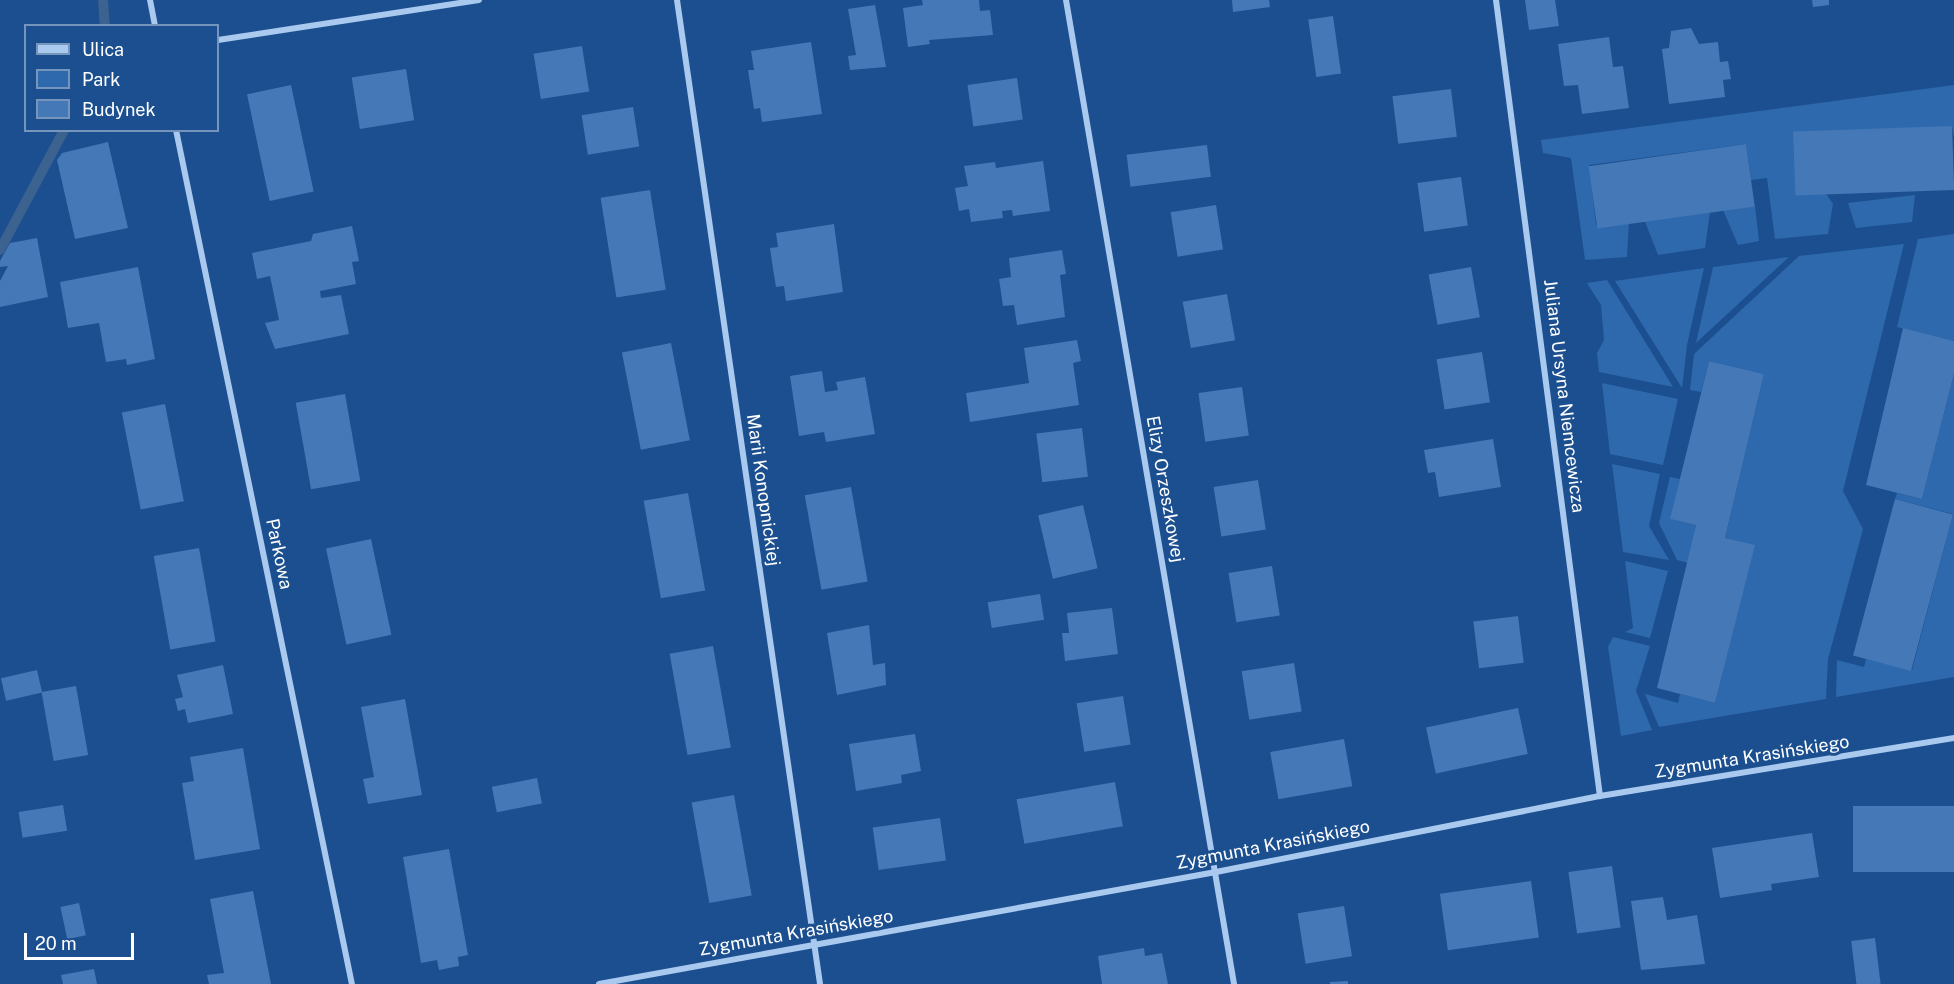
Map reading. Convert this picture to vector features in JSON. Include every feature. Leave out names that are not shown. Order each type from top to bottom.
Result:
[{"type":"street","points":[[150,0],[155,24]]},
{"type":"street","points":[[219,40],[479,0]]},
{"type":"street","name":"Marii Konopnickiej","points":[[676,0],[820,984]]},
{"type":"street","name":"Elizy Orzeszkowej","points":[[1066,0],[1234,984]]},
{"type":"street","name":"Juliana Ursyna Niemcewicza","points":[[1496,0],[1600,796]]},
{"type":"street","name":"Parkowa","points":[[176,132],[352,984]]},
{"type":"street","name":"Zygmunta Krasińskiego","points":[[599,984],[1216,872],[1600,796],[1954,738]]},
{"type":"green space","points":[[1954,85],[1954,137],[1952,126],[1795,148],[1833,204],[1828,234],[1775,239],[1767,178],[1751,180],[1746,144],[1589,165],[1596,225],[1629,221],[1627,257],[1585,260],[1571,158],[1543,153],[1541,140]]},
{"type":"green space","points":[[1915,195],[1912,222],[1856,228],[1848,203]]},
{"type":"green space","points":[[1755,206],[1759,241],[1738,245],[1723,210]]},
{"type":"green space","points":[[1710,212],[1705,248],[1658,255],[1644,219]]},
{"type":"green space","points":[[1954,234],[1954,341],[1897,327],[1918,239]]},
{"type":"green space","points":[[1904,244],[1843,491],[1863,529],[1828,659],[1826,699],[1659,727],[1645,694],[1678,703],[1680,694],[1715,703],[1754,546],[1725,538],[1764,374],[1709,361],[1701,392],[1690,390],[1694,354],[1799,256]]},
{"type":"green space","points":[[1789,257],[1696,343],[1713,267]]},
{"type":"green space","points":[[1704,268],[1687,345],[1682,388],[1615,281]]},
{"type":"green space","points":[[1607,280],[1673,387],[1599,372],[1597,353],[1604,340],[1601,305],[1587,283]]},
{"type":"green space","points":[[1954,374],[1954,677],[1836,697],[1837,660],[1864,667],[1866,659],[1912,670],[1953,514],[1895,499],[1897,493],[1922,499]]},
{"type":"green space","points":[[1602,383],[1678,399],[1663,465],[1610,454]]},
{"type":"green space","points":[[1612,464],[1660,474],[1649,526],[1669,560],[1623,552]]},
{"type":"green space","points":[[1670,477],[1680,479],[1671,519],[1696,525],[1688,563],[1677,560],[1659,523]]},
{"type":"green space","points":[[1625,561],[1668,571],[1650,638],[1625,632],[1633,628]]},
{"type":"green space","points":[[1613,637],[1650,646],[1636,691],[1652,730],[1621,736],[1608,647]]},
{"type":"building","points":[[922,0],[979,0],[980,11],[990,10],[993,35],[929,40],[930,44],[908,47],[903,8],[923,5]]},
{"type":"building","points":[[1232,0],[1269,0],[1270,7],[1233,12]]},
{"type":"building","points":[[1525,0],[1555,0],[1559,26],[1529,30]]},
{"type":"building","points":[[1812,0],[1829,0],[1829,5],[1813,7]]},
{"type":"building","points":[[875,5],[886,67],[850,70],[848,56],[856,55],[848,9]]},
{"type":"building","points":[[1333,16],[1341,73],[1316,77],[1308,19]]},
{"type":"building","points":[[1691,28],[1699,44],[1718,42],[1720,62],[1728,61],[1731,79],[1723,80],[1725,97],[1669,104],[1662,49],[1669,48],[1671,31]]},
{"type":"building","points":[[1609,37],[1613,67],[1623,66],[1629,108],[1582,114],[1578,85],[1564,86],[1558,44]]},
{"type":"building","points":[[811,42],[822,114],[762,122],[760,108],[754,109],[748,70],[754,70],[751,51]]},
{"type":"building","points":[[582,46],[589,91],[541,99],[534,54]]},
{"type":"building","points":[[406,69],[414,120],[360,129],[352,78]]},
{"type":"building","points":[[1017,78],[1023,120],[973,127],[967,85]]},
{"type":"building","points":[[291,85],[314,192],[270,201],[247,94]]},
{"type":"building","points":[[1451,89],[1457,137],[1398,144],[1392,96]]},
{"type":"building","points":[[633,107],[639,147],[588,155],[582,115]]},
{"type":"building","points":[[1952,126],[1954,190],[1795,196],[1793,132]]},
{"type":"building","points":[[108,142],[128,228],[75,239],[57,160],[62,153]]},
{"type":"building","points":[[1746,144],[1755,206],[1597,229],[1589,166]]},
{"type":"building","points":[[1207,145],[1211,177],[1131,187],[1127,155]]},
{"type":"building","points":[[1043,161],[1050,211],[1013,216],[1012,210],[1002,211],[1003,218],[971,222],[969,209],[959,211],[955,188],[968,186],[964,166],[995,162],[996,168]]},
{"type":"building","points":[[1461,177],[1468,226],[1424,232],[1417,183]]},
{"type":"building","points":[[650,190],[666,290],[616,298],[601,198]]},
{"type":"building","points":[[1216,205],[1223,249],[1178,257],[1171,212]]},
{"type":"building","points":[[834,224],[843,292],[786,301],[784,286],[776,287],[773,269],[770,248],[778,247],[776,233]]},
{"type":"building","points":[[352,226],[359,261],[352,262],[356,284],[320,291],[321,298],[341,295],[349,334],[275,349],[265,323],[279,320],[270,276],[257,279],[252,253],[311,241],[313,234]]},
{"type":"building","points":[[37,238],[48,297],[0,307],[0,281],[8,266],[0,267],[0,261],[10,243]]},
{"type":"building","points":[[1062,250],[1066,274],[1060,275],[1065,317],[1017,325],[1014,305],[1003,306],[999,279],[1011,277],[1009,258]]},
{"type":"building","points":[[138,267],[155,359],[127,365],[126,359],[106,362],[99,323],[68,328],[60,282]]},
{"type":"building","points":[[1471,267],[1480,317],[1438,325],[1429,274]]},
{"type":"building","points":[[1227,294],[1235,340],[1191,348],[1183,302]]},
{"type":"building","points":[[1903,328],[1954,341],[1954,374],[1922,499],[1866,485]]},
{"type":"building","points":[[1077,340],[1081,361],[1073,363],[1079,405],[970,422],[966,393],[1029,383],[1024,348]]},
{"type":"building","points":[[671,343],[690,440],[641,450],[622,353]]},
{"type":"building","points":[[1482,352],[1490,402],[1445,410],[1437,359]]},
{"type":"building","points":[[1709,361],[1764,374],[1725,538],[1755,545],[1715,703],[1657,688],[1696,525],[1670,519]]},
{"type":"building","points":[[822,371],[825,392],[838,390],[836,382],[865,377],[875,434],[826,442],[824,432],[799,436],[790,376]]},
{"type":"building","points":[[1242,387],[1249,436],[1205,442],[1198,393]]},
{"type":"building","points":[[345,394],[360,481],[311,489],[296,403]]},
{"type":"building","points":[[165,404],[184,501],[141,510],[122,412]]},
{"type":"building","points":[[1082,428],[1088,477],[1042,482],[1036,434]]},
{"type":"building","points":[[1493,439],[1501,487],[1439,497],[1435,472],[1428,473],[1424,450]]},
{"type":"building","points":[[1258,480],[1266,529],[1221,536],[1214,487]]},
{"type":"building","points":[[851,487],[868,582],[821,590],[805,495]]},
{"type":"building","points":[[688,493],[705,590],[661,598],[644,501]]},
{"type":"building","points":[[1895,499],[1953,515],[1911,671],[1853,655]]},
{"type":"building","points":[[1083,505],[1098,568],[1053,579],[1038,515]]},
{"type":"building","points":[[371,539],[391,635],[346,644],[326,549]]},
{"type":"building","points":[[199,548],[215,642],[170,650],[154,556]]},
{"type":"building","points":[[1272,566],[1280,615],[1236,622],[1229,573]]},
{"type":"building","points":[[1040,594],[1044,620],[992,628],[988,602]]},
{"type":"building","points":[[1112,608],[1118,654],[1065,661],[1062,633],[1069,633],[1067,613]]},
{"type":"building","points":[[1518,616],[1524,663],[1479,668],[1473,621]]},
{"type":"building","points":[[869,625],[873,665],[885,663],[886,685],[837,695],[827,633]]},
{"type":"building","points":[[713,646],[731,747],[688,755],[670,654]]},
{"type":"building","points":[[1294,663],[1302,711],[1249,720],[1242,671]]},
{"type":"building","points":[[223,665],[233,714],[188,723],[185,709],[178,711],[175,699],[183,697],[177,675]]},
{"type":"building","points":[[37,670],[42,692],[6,701],[1,678]]},
{"type":"building","points":[[76,686],[88,755],[54,761],[42,692]]},
{"type":"building","points":[[1123,696],[1131,744],[1084,752],[1077,703]]},
{"type":"building","points":[[405,699],[422,795],[368,804],[363,779],[374,777],[361,707]]},
{"type":"building","points":[[1518,708],[1528,754],[1436,774],[1426,728]]},
{"type":"building","points":[[915,734],[921,771],[901,775],[902,783],[856,791],[849,744]]},
{"type":"building","points":[[1344,739],[1352,786],[1278,799],[1270,752]]},
{"type":"building","points":[[243,748],[260,849],[195,860],[182,783],[194,781],[190,757]]},
{"type":"building","points":[[537,778],[542,804],[497,812],[492,787]]},
{"type":"building","points":[[1115,782],[1123,826],[1024,844],[1017,799]]},
{"type":"building","points":[[734,795],[752,895],[709,903],[692,802]]},
{"type":"building","points":[[63,805],[67,831],[23,838],[19,812]]},
{"type":"building","points":[[1853,806],[1954,806],[1954,872],[1853,872]]},
{"type":"building","points":[[940,818],[946,861],[879,870],[873,827]]},
{"type":"building","points":[[1812,833],[1819,877],[1771,884],[1772,890],[1720,898],[1712,848]]},
{"type":"building","points":[[449,849],[468,955],[458,957],[459,966],[439,970],[437,960],[421,963],[403,857]]},
{"type":"building","points":[[1612,866],[1621,927],[1577,934],[1568,872]]},
{"type":"building","points":[[1531,881],[1539,937],[1448,950],[1440,894]]},
{"type":"building","points":[[253,891],[271,984],[209,984],[207,975],[224,973],[210,899]]},
{"type":"building","points":[[1663,897],[1667,920],[1697,915],[1705,964],[1641,970],[1631,901]]},
{"type":"building","points":[[79,903],[86,935],[67,939],[60,907]]},
{"type":"building","points":[[1344,906],[1352,956],[1306,964],[1298,913]]},
{"type":"building","points":[[1875,938],[1881,984],[1856,984],[1851,941]]},
{"type":"building","points":[[1144,948],[1145,956],[1162,953],[1168,984],[1102,984],[1098,956]]},
{"type":"building","points":[[94,969],[97,984],[63,984],[61,975]]},
{"type":"building","points":[[1348,981],[1348,984],[1330,984],[1330,982]]},
{"type":"waterway","points":[[103,0],[105,24]]},
{"type":"waterway","points":[[0,250],[63,132]]}]
